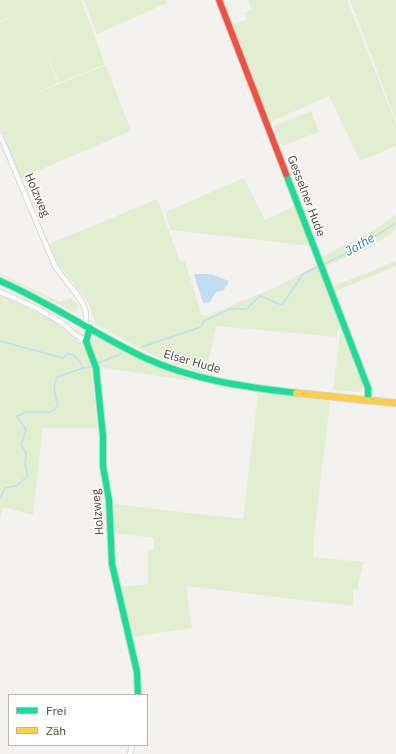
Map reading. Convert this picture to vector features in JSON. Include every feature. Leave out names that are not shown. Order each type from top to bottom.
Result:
[{"type":"street","name":"Gesselner Hude","points":[[219,0],[368,388],[368,400]]},
{"type":"street","name":"Holzweg","points":[[0,135],[54,264],[63,279],[84,304],[87,314],[86,339],[96,368],[103,436],[103,466],[109,500],[112,564],[137,672],[138,694]]},
{"type":"street","name":"Elser Hude","points":[[0,281],[35,297],[146,359],[198,377],[253,387],[396,403]]},
{"type":"street","points":[[0,292],[28,304],[59,321],[76,337],[86,339]]},
{"type":"green space","points":[[0,0],[81,0],[105,64],[59,83],[37,33],[58,83],[14,102],[106,65],[131,131],[21,178],[0,129],[0,22],[32,8],[0,21]]},
{"type":"green space","points":[[84,0],[166,0],[167,3],[97,34]]},
{"type":"green space","points":[[248,0],[347,0],[396,124],[396,146],[360,161],[329,96],[268,123],[231,25],[247,19],[244,13],[252,10]]},
{"type":"green space","points":[[350,0],[396,0],[396,120]]},
{"type":"green space","points":[[311,111],[319,132],[282,146],[274,126]]},
{"type":"green space","points":[[244,178],[265,220],[296,205],[310,246],[171,230],[165,212]]},
{"type":"green space","points":[[157,199],[180,261],[185,261],[201,314],[206,316],[274,288],[317,265],[340,322],[337,337],[216,326],[206,374],[163,359],[135,346],[95,324],[89,303],[58,264],[49,244]]},
{"type":"green space","points":[[396,215],[396,230],[369,248],[324,267],[320,258],[374,230]]},
{"type":"green space","points":[[396,261],[396,266],[334,292],[331,287]]},
{"type":"green space","points":[[0,273],[60,302],[70,298],[78,304],[76,313],[0,275]]},
{"type":"green space","points":[[0,294],[58,323],[85,347],[91,369],[98,428],[43,428],[33,515],[3,507],[0,520]]},
{"type":"green space","points":[[341,326],[363,384],[361,392],[333,390]]},
{"type":"green space","points":[[94,335],[145,361],[192,379],[191,381],[98,367],[90,342]]},
{"type":"green space","points":[[258,393],[330,401],[315,527],[313,557],[364,562],[357,589],[353,589],[353,606],[186,586],[192,628],[132,637],[120,587],[148,584],[148,550],[154,550],[154,538],[112,533],[113,504],[243,519]]},
{"type":"water","points":[[194,274],[211,274],[229,281],[224,290],[216,292],[210,302],[203,303]]},
{"type":"waterway","name":"Jothe","points":[[322,265],[355,249],[396,223]]},
{"type":"waterway","points":[[142,347],[201,327],[204,321],[230,309],[246,309],[260,296],[282,305],[303,274],[318,267]]},
{"type":"waterway","points":[[0,341],[63,358],[68,353],[78,359],[83,368],[93,367]]},
{"type":"waterway","points":[[98,363],[121,354]]},
{"type":"waterway","points":[[0,498],[5,488],[16,486],[28,476],[25,463],[26,453],[21,445],[26,430],[17,416],[26,412],[50,412],[58,406],[54,388],[57,377],[83,368]]},
{"type":"traffic: fast","points":[[286,174],[368,388],[368,400]]},
{"type":"traffic: fast","points":[[0,281],[37,299],[127,349],[163,366],[219,382],[296,393]]},
{"type":"traffic: fast","points":[[90,328],[86,341],[96,368],[103,436],[103,466],[109,500],[112,564],[137,672],[138,694]]},
{"type":"traffic: slow","points":[[296,393],[396,403]]},
{"type":"traffic: jam","points":[[219,0],[286,174]]}]
